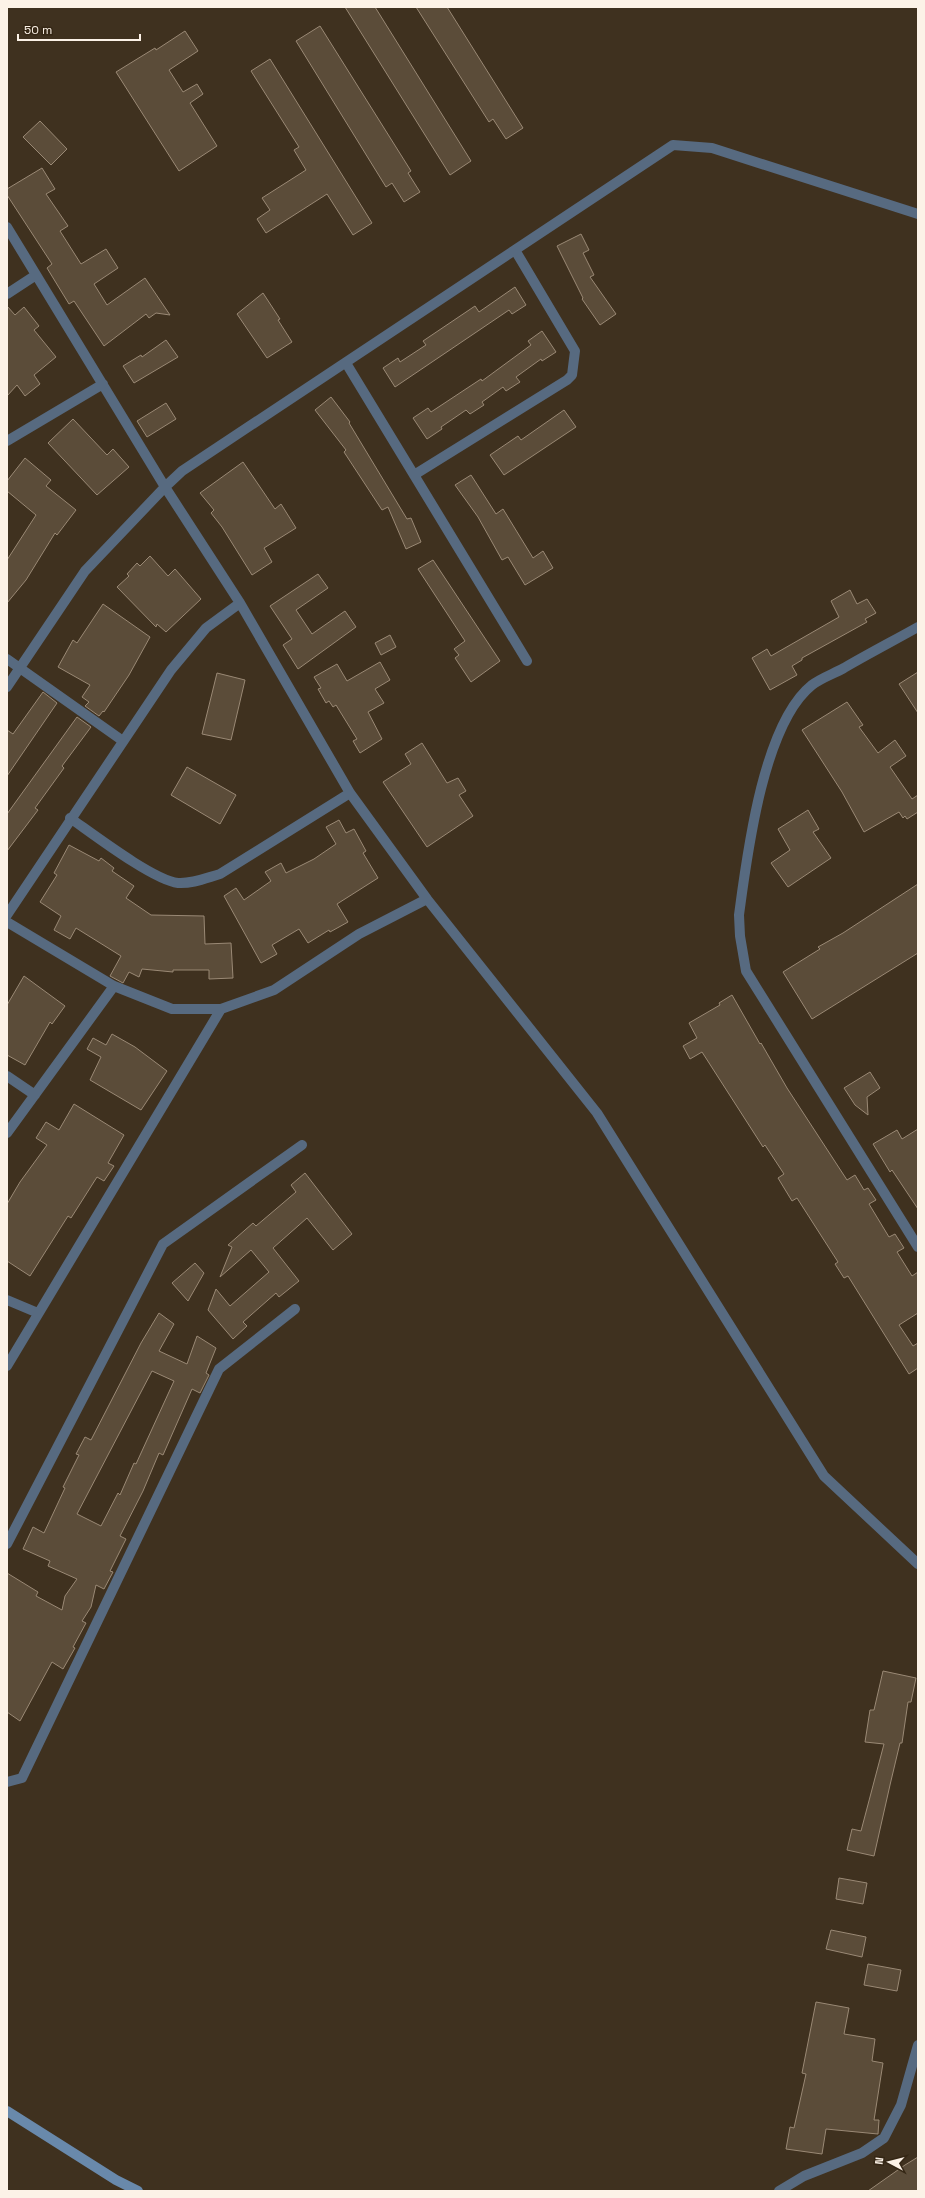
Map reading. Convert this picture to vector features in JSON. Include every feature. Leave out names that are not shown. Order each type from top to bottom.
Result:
[{"type":"street","points":[[7,688],[85,571],[165,487],[182,472],[673,144],[712,148],[918,214]]},
{"type":"street","points":[[7,228],[165,487],[240,603],[350,793],[427,899],[597,1113],[824,1476],[918,1564]]},
{"type":"street","points":[[414,475],[568,380],[572,375],[575,351],[515,250]]},
{"type":"street","points":[[7,294],[36,275]]},
{"type":"street","points":[[346,363],[527,661]]},
{"type":"street","points":[[7,441],[103,384]]},
{"type":"street","points":[[7,915],[70,818],[171,670],[206,628],[240,603]]},
{"type":"street","points":[[918,627],[812,685],[798,700],[788,714],[777,735],[764,774],[739,915],[740,936],[746,972],[918,1247]]},
{"type":"street","points":[[7,659],[123,741]]},
{"type":"street","points":[[70,818],[154,875],[177,883],[200,881],[220,874],[350,793]]},
{"type":"street","points":[[7,922],[114,986],[172,1009],[221,1009],[274,990],[358,934],[427,899]]},
{"type":"street","points":[[7,1132],[114,986]]},
{"type":"street","points":[[7,1366],[221,1009]]},
{"type":"street","points":[[7,1076],[35,1095]]},
{"type":"street","points":[[7,1544],[163,1244],[302,1145]]},
{"type":"street","points":[[7,1300],[38,1313]]},
{"type":"street","points":[[7,1782],[22,1778],[219,1369],[295,1309]]},
{"type":"street","points":[[779,2191],[804,2176],[862,2153],[884,2138],[900,2105],[918,2045]]},
{"type":"street","points":[[7,2111],[116,2180],[138,2191]]},
{"type":"building","points":[[345,7],[375,7],[471,161],[450,175]]},
{"type":"building","points":[[416,7],[447,7],[523,128],[506,139],[493,119],[489,122]]},
{"type":"building","points":[[320,26],[411,171],[408,173],[420,192],[404,202],[392,183],[386,187],[296,41]]},
{"type":"building","points":[[185,31],[198,51],[169,70],[183,92],[197,84],[203,94],[190,103],[217,146],[179,171],[116,72],[155,48],[156,50]]},
{"type":"building","points":[[270,59],[372,223],[353,235],[327,194],[266,233],[257,219],[270,210],[262,198],[306,170],[294,150],[299,147],[251,71]]},
{"type":"building","points":[[40,121],[67,149],[51,165],[23,137]]},
{"type":"building","points":[[42,168],[55,189],[46,194],[68,226],[60,231],[81,264],[106,249],[118,268],[94,284],[107,305],[145,278],[170,315],[156,313],[149,318],[146,314],[104,346],[74,301],[69,304],[47,268],[52,264],[7,195],[7,189]]},
{"type":"building","points":[[581,234],[589,250],[583,253],[594,275],[590,277],[616,314],[600,325],[582,299],[583,298],[557,246]]},
{"type":"building","points":[[515,287],[526,305],[512,314],[509,310],[395,387],[383,368],[398,358],[400,362],[426,345],[423,341],[475,306],[479,312]]},
{"type":"building","points":[[263,293],[280,319],[278,320],[292,342],[267,358],[237,314]]},
{"type":"building","points":[[7,306],[15,315],[24,307],[39,326],[34,330],[56,357],[34,375],[40,384],[25,396],[17,385],[7,396]]},
{"type":"building","points":[[542,331],[556,352],[542,361],[541,359],[516,377],[520,382],[506,391],[503,387],[482,402],[484,405],[470,414],[466,410],[441,427],[442,429],[427,439],[413,418],[428,408],[431,412],[481,379],[482,381],[531,345],[528,341]]},
{"type":"building","points":[[166,340],[178,357],[134,383],[123,366],[141,355],[142,357]]},
{"type":"building","points":[[331,397],[350,422],[349,423],[407,519],[411,518],[421,542],[406,549],[388,507],[382,510],[344,452],[346,450],[315,410]]},
{"type":"building","points":[[166,403],[176,419],[147,437],[137,421]]},
{"type":"building","points":[[564,410],[576,427],[504,475],[490,455],[518,436],[521,440]]},
{"type":"building","points":[[73,419],[107,455],[113,449],[129,467],[97,495],[48,443]]},
{"type":"building","points":[[25,458],[51,480],[46,486],[76,510],[57,535],[55,533],[26,580],[7,603],[7,560],[36,515],[7,491],[7,481]]},
{"type":"building","points":[[243,462],[275,509],[281,504],[296,528],[264,548],[272,562],[252,575],[222,527],[211,513],[214,510],[200,493]]},
{"type":"building","points":[[471,475],[496,514],[503,509],[533,558],[543,551],[553,568],[525,585],[508,557],[502,560],[478,517],[455,485]]},
{"type":"building","points":[[150,556],[168,576],[175,569],[201,599],[166,632],[157,624],[156,627],[117,587],[129,576],[127,574],[137,563],[140,566]]},
{"type":"building","points":[[433,560],[500,661],[471,682],[455,658],[459,655],[454,649],[465,641],[418,569]]},
{"type":"building","points":[[318,574],[328,588],[296,610],[312,634],[345,611],[356,627],[298,669],[283,645],[292,639],[270,606]]},
{"type":"building","points":[[850,590],[857,604],[867,599],[876,613],[865,619],[867,622],[802,658],[802,660],[792,666],[797,675],[770,690],[752,658],[767,649],[771,656],[839,617],[831,601]]},
{"type":"building","points":[[103,604],[150,637],[129,675],[104,712],[103,711],[99,716],[85,706],[89,702],[82,697],[90,685],[58,667],[73,640],[77,643]]},
{"type":"building","points":[[390,635],[396,647],[381,655],[375,643]]},
{"type":"building","points":[[380,662],[390,680],[375,689],[384,703],[368,712],[382,739],[360,753],[353,741],[357,739],[336,705],[333,707],[329,701],[326,703],[318,689],[321,688],[314,677],[337,664],[347,681]]},
{"type":"building","points":[[918,672],[918,713],[899,684]]},
{"type":"building","points":[[217,673],[245,680],[231,740],[202,734]]},
{"type":"building","points":[[43,692],[57,703],[7,776],[7,730],[13,734]]},
{"type":"building","points":[[847,702],[863,725],[859,727],[878,753],[895,740],[906,756],[890,767],[912,799],[918,795],[918,812],[907,819],[905,816],[903,818],[899,812],[864,832],[842,792],[802,730]]},
{"type":"building","points":[[77,717],[91,727],[62,766],[64,768],[35,808],[38,810],[7,851],[7,814]]},
{"type":"building","points":[[422,743],[447,783],[458,778],[466,791],[459,795],[473,816],[427,847],[383,782],[411,764],[405,754]]},
{"type":"building","points":[[187,767],[236,795],[220,824],[171,795]]},
{"type":"building","points":[[808,810],[819,829],[813,832],[831,858],[788,887],[771,863],[790,850],[778,829]]},
{"type":"building","points":[[339,820],[346,833],[354,829],[366,851],[363,853],[378,878],[337,904],[348,922],[330,932],[329,930],[308,943],[299,929],[272,945],[277,954],[261,963],[224,896],[236,888],[244,900],[271,881],[265,872],[281,863],[286,873],[314,859],[336,844],[326,827]]},
{"type":"building","points":[[69,845],[99,861],[101,858],[114,868],[112,871],[134,886],[126,898],[151,915],[204,916],[205,944],[231,943],[233,978],[209,979],[209,970],[173,970],[173,972],[142,969],[139,977],[129,972],[123,983],[110,976],[121,956],[76,928],[70,939],[54,930],[61,916],[40,902],[57,875],[54,873]]},
{"type":"building","points":[[918,884],[918,953],[812,1019],[783,972],[820,949],[818,947],[843,933]]},
{"type":"building","points":[[24,976],[65,1006],[52,1024],[50,1022],[25,1065],[7,1055],[7,1005]]},
{"type":"building","points":[[732,995],[787,1088],[847,1180],[855,1175],[864,1190],[868,1188],[876,1200],[869,1204],[889,1237],[895,1234],[904,1248],[897,1252],[912,1276],[918,1272],[918,1313],[899,1325],[913,1346],[918,1343],[918,1368],[909,1374],[848,1276],[844,1278],[835,1264],[838,1262],[797,1198],[792,1201],[778,1178],[784,1174],[765,1145],[763,1147],[702,1052],[690,1059],[683,1046],[697,1038],[689,1023],[720,1005],[719,1003]]},
{"type":"building","points":[[112,1034],[135,1047],[167,1071],[141,1110],[90,1080],[101,1057],[87,1049],[93,1038],[106,1045]]},
{"type":"building","points":[[870,1072],[880,1088],[867,1097],[868,1115],[855,1105],[844,1088]]},
{"type":"building","points":[[74,1104],[124,1135],[108,1163],[114,1166],[104,1181],[97,1177],[71,1218],[68,1216],[30,1276],[7,1261],[7,1204],[20,1182],[47,1145],[36,1138],[46,1122],[59,1130]]},
{"type":"building","points":[[918,1129],[918,1209],[892,1170],[890,1172],[873,1144],[897,1130],[902,1139]]},
{"type":"building","points":[[305,1173],[352,1234],[333,1250],[307,1218],[273,1248],[299,1281],[279,1297],[276,1293],[243,1322],[247,1326],[233,1339],[208,1310],[216,1289],[230,1306],[269,1272],[251,1250],[220,1277],[232,1247],[228,1245],[253,1223],[256,1226],[296,1192],[291,1185]]},
{"type":"building","points":[[195,1263],[204,1273],[188,1301],[172,1283]]},
{"type":"building","points":[[159,1313],[174,1324],[159,1351],[187,1364],[197,1336],[216,1348],[206,1373],[209,1375],[200,1393],[192,1389],[163,1455],[159,1453],[143,1491],[120,1536],[126,1539],[110,1571],[113,1572],[104,1589],[96,1585],[91,1607],[82,1621],[86,1623],[73,1647],[75,1648],[63,1669],[52,1662],[20,1721],[7,1712],[7,1573],[38,1592],[36,1596],[62,1610],[65,1596],[77,1579],[48,1566],[50,1561],[23,1549],[33,1527],[44,1533],[65,1488],[63,1487],[79,1455],[76,1454],[85,1437],[91,1440],[141,1343]],"holes":[[[152,1371],[174,1381],[136,1464],[134,1463],[120,1495],[118,1493],[101,1526],[77,1514]]]},
{"type":"building","points":[[883,1671],[916,1678],[911,1702],[908,1702],[902,1743],[900,1743],[874,1856],[847,1850],[852,1829],[861,1831],[884,1744],[865,1742],[870,1710],[874,1710]]},
{"type":"building","points":[[839,1878],[867,1883],[863,1904],[836,1899]]},
{"type":"building","points":[[831,1930],[866,1937],[862,1957],[826,1949]]},
{"type":"building","points":[[868,1964],[901,1970],[897,1991],[864,1985]]},
{"type":"building","points":[[816,2002],[849,2008],[844,2034],[875,2039],[872,2061],[883,2063],[874,2120],[879,2120],[878,2134],[826,2129],[822,2154],[786,2149],[790,2127],[794,2128],[806,2074],[802,2073]]},
{"type":"building","points":[[918,2157],[918,2191],[868,2191],[905,2165]]}]
